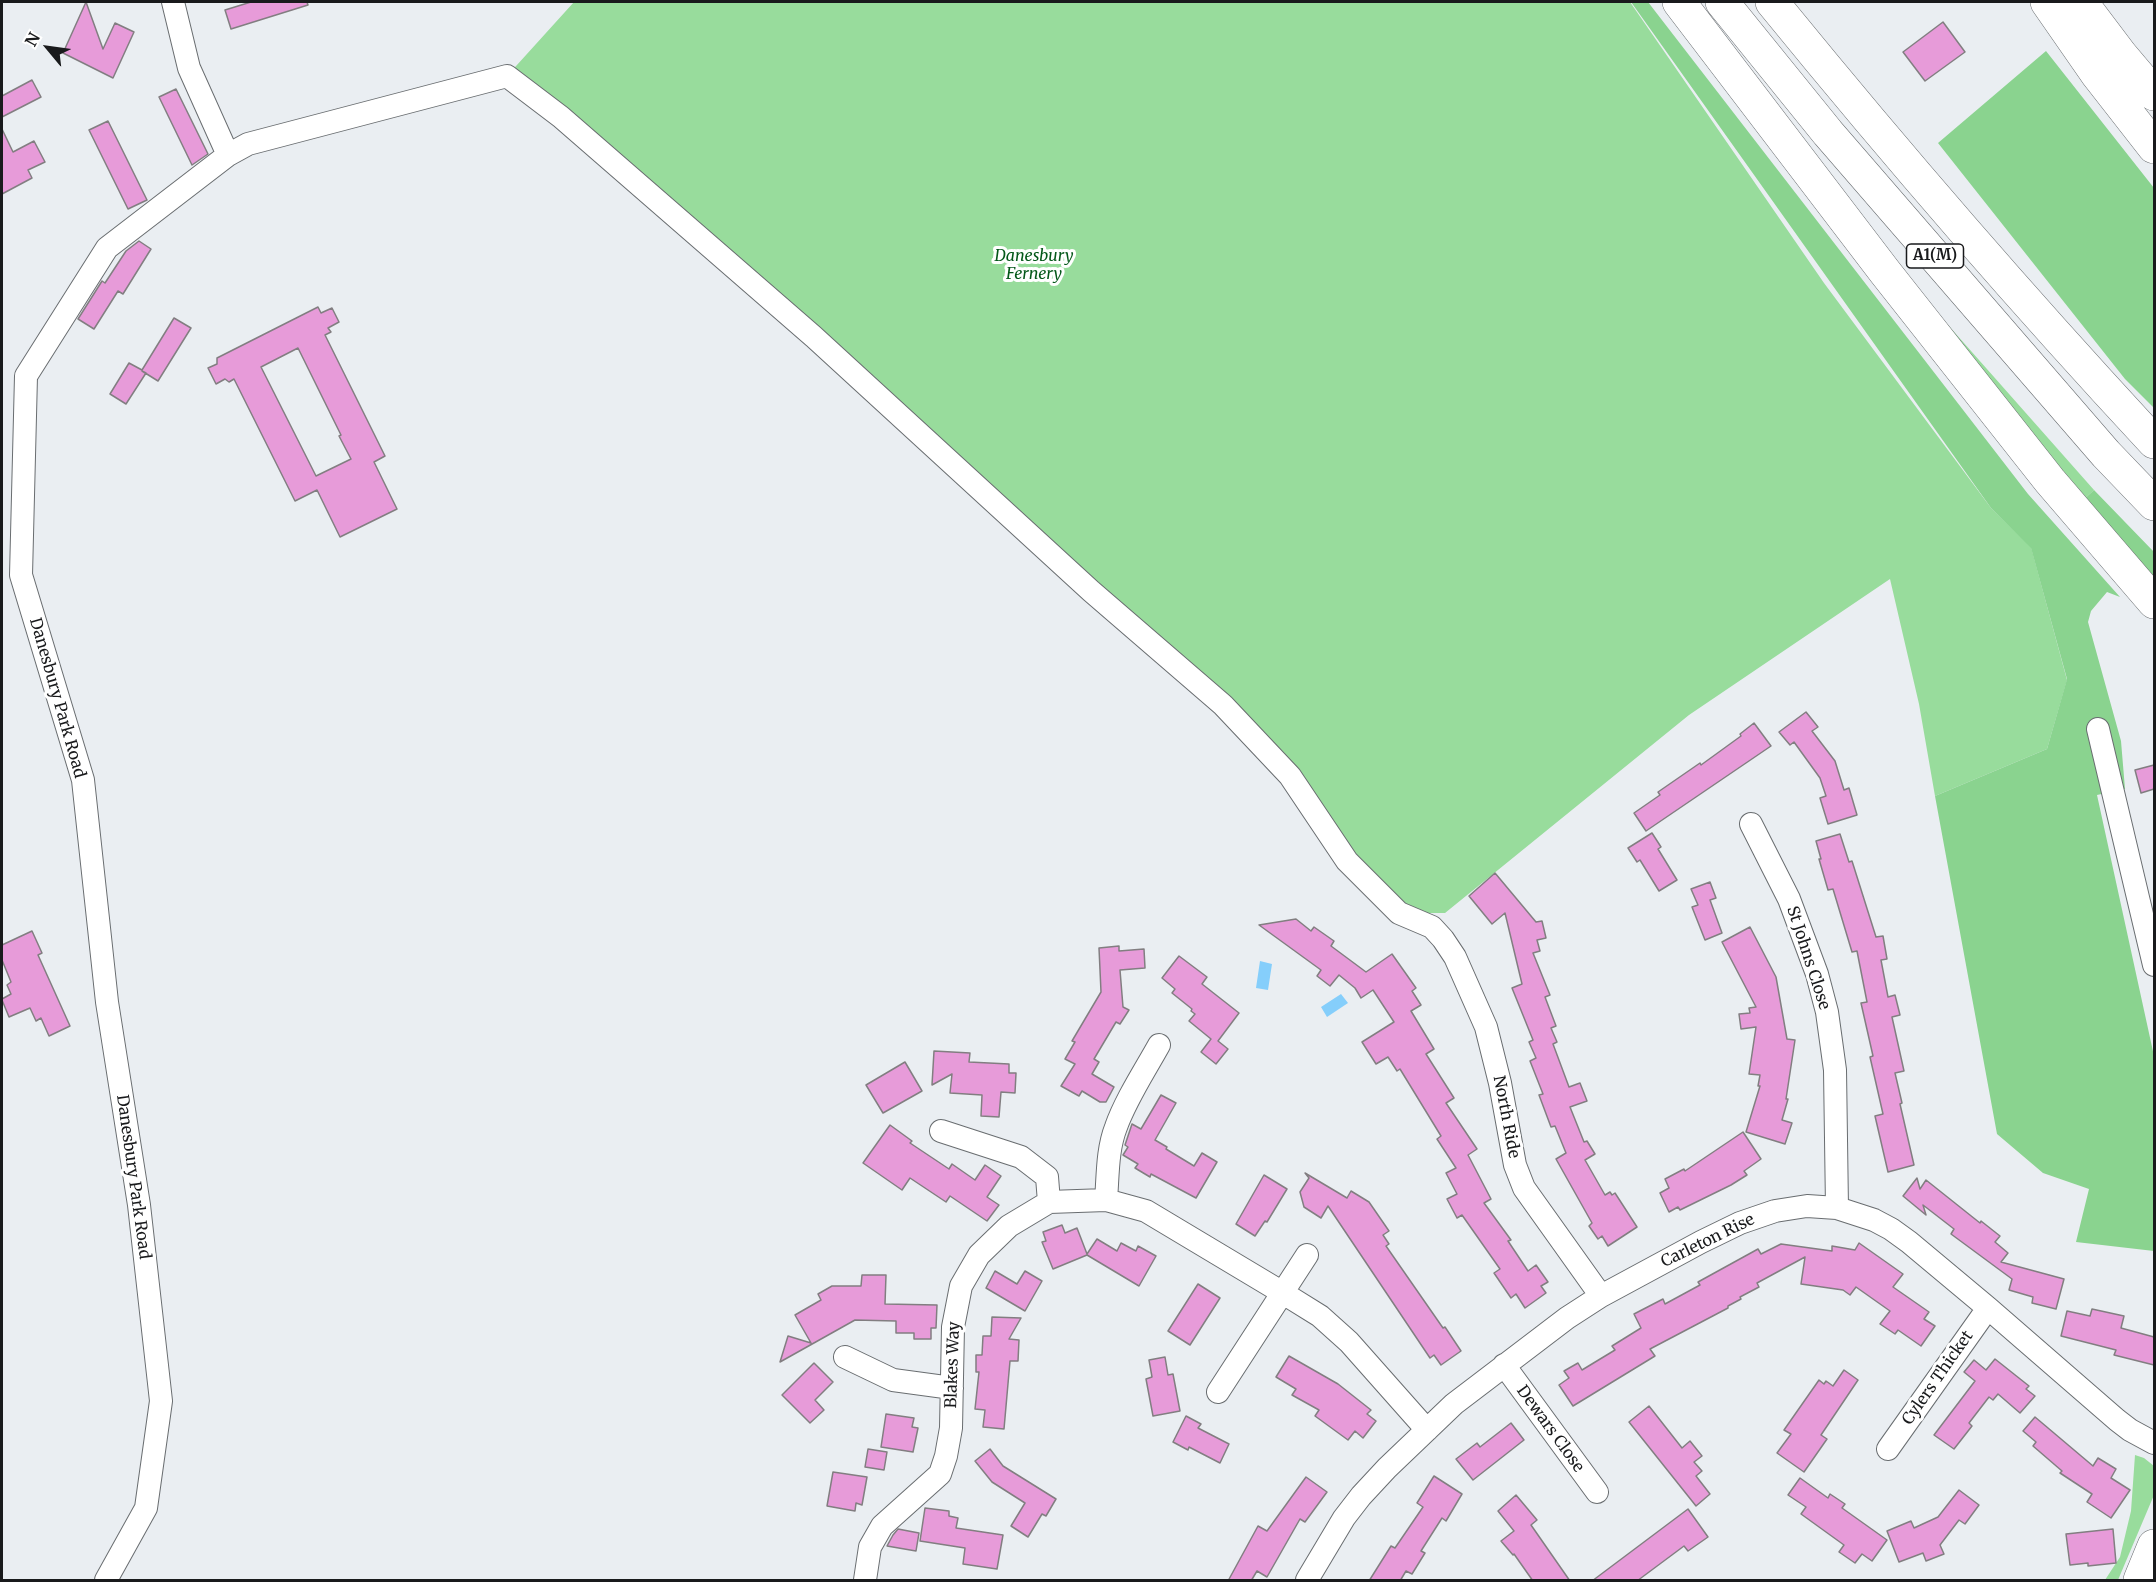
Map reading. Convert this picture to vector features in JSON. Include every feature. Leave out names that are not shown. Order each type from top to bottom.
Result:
[{"type":"main road","points":[[1679,2],[1885,272],[2050,482],[2154,602]]},
{"type":"main road","name":"A1(M)","points":[[1722,2],[1843,151],[2098,445],[2154,504]]},
{"type":"main road","name":"A1(M)","points":[[1772,2],[1858,108],[1990,262],[2154,442]]},
{"type":"main road","points":[[2047,2],[2097,74],[2154,147]]},
{"type":"main road","points":[[2081,2],[2121,55],[2154,93]]},
{"type":"main road","points":[[2140,1581],[2154,1546]]},
{"type":"street","points":[[173,2],[189,68],[228,155]]},
{"type":"street","name":"Danesbury Park Road","points":[[106,1581],[146,1508],[161,1401],[139,1205],[107,1002],[83,780],[21,575],[26,376],[107,248],[228,155],[248,144],[507,76],[561,117],[814,337],[1091,591],[1224,705],[1290,776],[1347,861],[1399,913],[1432,927]]},
{"type":"street","points":[[2098,729],[2154,965]]},
{"type":"street","name":"St Johns Close","points":[[1751,824],[1789,899],[1817,975],[1827,1012],[1835,1070],[1837,1208]]},
{"type":"street","name":"North Ride","points":[[1432,927],[1455,957],[1486,1027],[1500,1083],[1515,1165],[1524,1188],[1601,1296]]},
{"type":"street","points":[[1106,1200],[1110,1150],[1115,1128],[1159,1045]]},
{"type":"street","points":[[941,1131],[1021,1158],[1047,1177],[1049,1202]]},
{"type":"street","name":"Blakes Way","points":[[865,1581],[870,1547],[882,1526],[940,1473],[946,1456],[951,1428],[953,1327],[961,1286],[979,1255],[1009,1226],[1049,1202],[1106,1200],[1146,1211],[1283,1293],[1320,1316],[1349,1342],[1427,1430]]},
{"type":"street","name":"Carleton Rise","points":[[1307,1581],[1344,1518],[1361,1496],[1454,1404],[1567,1318],[1601,1296],[1740,1223],[1775,1211],[1807,1206],[1837,1208],[1874,1220],[1891,1229],[1988,1308],[2117,1420],[2154,1443]]},
{"type":"street","points":[[1218,1392],[1307,1255]]},
{"type":"street","name":"Cylers Thicket","points":[[1888,1449],[1988,1308]]},
{"type":"street","points":[[845,1357],[893,1380],[952,1388]]},
{"type":"street","name":"Dewars Close","points":[[1504,1365],[1596,1492]]},
{"type":"green space","name":"Danesbury Fernery","points":[[574,2],[1630,2],[1824,283],[1991,508],[2031,547],[2067,680],[2047,749],[1935,796],[1919,704],[1890,579],[1689,715],[1445,913],[1399,913],[1290,776],[507,76]]},
{"type":"green space","points":[[1631,2],[1648,2],[2028,494],[2120,597],[2107,592],[2091,611],[2088,622],[2121,741],[2125,789],[2097,795],[2154,1056],[2154,1251],[2076,1242],[2089,1189],[2043,1173],[1997,1134],[1935,796],[2047,749],[2067,679],[2031,548],[1991,508]]},
{"type":"green space","points":[[2046,51],[2154,188],[2154,408],[2125,379],[1938,143]]},
{"type":"green space","points":[[1902,273],[2094,490],[2082,501]]},
{"type":"green space","points":[[2094,490],[2154,552],[2154,583],[2082,501]]},
{"type":"green space","points":[[2135,1455],[2144,1458],[2154,1466],[2154,1495],[2118,1580],[2105,1580],[2120,1557],[2131,1511]]},
{"type":"water","points":[[1260,961],[1272,964],[1268,990],[1256,988]]},
{"type":"water","points":[[1341,994],[1348,1003],[1327,1017],[1321,1007]]},
{"type":"building","points":[[86,2],[103,49],[115,23],[134,32],[113,78],[63,53]]},
{"type":"building","points":[[251,2],[307,2],[308,5],[231,29],[225,10]]},
{"type":"building","points":[[1943,22],[1965,52],[1925,81],[1903,52]]},
{"type":"building","points":[[32,80],[41,97],[2,117],[2,96]]},
{"type":"building","points":[[176,89],[208,154],[192,165],[159,97]]},
{"type":"building","points":[[108,121],[147,200],[128,209],[89,130]]},
{"type":"building","points":[[2,129],[13,152],[34,141],[45,162],[28,170],[32,178],[2,194]]},
{"type":"building","points":[[139,241],[151,249],[123,294],[118,291],[94,329],[78,319],[102,281],[105,283],[126,251]]},
{"type":"building","points":[[318,307],[321,313],[332,308],[339,322],[328,328],[331,332],[325,335],[385,456],[374,462],[397,509],[340,537],[317,490],[295,501],[234,379],[229,382],[225,379],[216,384],[208,368],[217,364],[217,358]],"holes":[[[298,348],[341,435],[339,436],[351,459],[316,476],[261,367]]]},
{"type":"building","points":[[174,318],[191,328],[158,381],[146,373],[126,404],[110,394],[129,363],[142,370]]},
{"type":"building","points":[[1806,712],[1818,727],[1812,731],[1835,761],[1844,790],[1849,788],[1857,815],[1828,824],[1820,798],[1826,796],[1820,778],[1794,742],[1790,745],[1779,732]]},
{"type":"building","points":[[1754,723],[1771,746],[1646,831],[1634,813],[1660,795],[1658,792],[1741,736],[1740,734]]},
{"type":"building","points":[[2154,765],[2154,789],[2141,793],[2135,770]]},
{"type":"building","points":[[1652,833],[1661,847],[1658,849],[1677,880],[1659,891],[1640,860],[1637,862],[1628,848]]},
{"type":"building","points":[[1840,834],[1849,862],[1852,861],[1876,937],[1883,936],[1887,959],[1881,960],[1888,997],[1895,995],[1900,1015],[1892,1017],[1904,1071],[1895,1073],[1914,1165],[1888,1172],[1875,1116],[1883,1114],[1861,1003],[1867,1002],[1857,951],[1852,952],[1833,889],[1828,890],[1816,841]]},
{"type":"building","points":[[1495,873],[1536,922],[1542,921],[1546,938],[1537,940],[1540,951],[1533,953],[1550,995],[1545,997],[1556,1026],[1551,1028],[1557,1042],[1553,1044],[1569,1087],[1580,1083],[1587,1101],[1570,1107],[1584,1142],[1587,1141],[1595,1154],[1585,1160],[1605,1195],[1610,1192],[1612,1195],[1615,1193],[1637,1227],[1608,1246],[1602,1236],[1598,1239],[1589,1226],[1592,1223],[1556,1159],[1566,1153],[1555,1126],[1551,1127],[1539,1095],[1543,1094],[1530,1061],[1536,1058],[1529,1042],[1533,1040],[1512,988],[1522,984],[1505,913],[1492,924],[1469,896]]},
{"type":"building","points":[[1710,882],[1716,898],[1710,900],[1722,933],[1705,940],[1692,907],[1698,905],[1691,889]]},
{"type":"building","points":[[1296,919],[1311,931],[1314,927],[1334,941],[1331,946],[1366,972],[1392,954],[1416,988],[1412,991],[1421,1005],[1411,1011],[1434,1049],[1426,1054],[1454,1098],[1446,1103],[1477,1149],[1468,1155],[1491,1199],[1484,1203],[1511,1240],[1508,1241],[1528,1271],[1536,1265],[1548,1282],[1541,1286],[1546,1293],[1525,1308],[1516,1294],[1511,1298],[1494,1273],[1500,1269],[1462,1215],[1457,1218],[1447,1199],[1457,1194],[1446,1173],[1456,1168],[1437,1139],[1441,1136],[1400,1069],[1397,1071],[1388,1057],[1376,1064],[1362,1042],[1394,1022],[1373,990],[1361,998],[1355,988],[1339,975],[1330,986],[1317,976],[1321,970],[1259,925]]},
{"type":"building","points":[[1750,927],[1776,977],[1787,1039],[1795,1040],[1786,1099],[1788,1099],[1782,1120],[1792,1123],[1785,1144],[1746,1132],[1760,1086],[1758,1086],[1760,1075],[1749,1074],[1756,1027],[1741,1029],[1739,1014],[1750,1013],[1749,1008],[1756,1007],[1722,942]]},
{"type":"building","points":[[32,931],[42,953],[38,955],[70,1026],[49,1036],[41,1018],[36,1021],[30,1008],[9,1017],[2,1000],[11,994],[7,985],[11,982],[2,960],[2,945]]},
{"type":"building","points":[[1119,946],[1119,951],[1144,949],[1145,968],[1120,970],[1123,1007],[1129,1010],[1120,1024],[1116,1022],[1094,1059],[1099,1062],[1092,1074],[1114,1087],[1106,1102],[1100,1102],[1082,1091],[1079,1096],[1061,1086],[1075,1064],[1065,1059],[1075,1042],[1072,1041],[1101,992],[1099,948]]},
{"type":"building","points":[[1179,956],[1207,977],[1202,984],[1239,1013],[1218,1041],[1228,1049],[1216,1064],[1201,1052],[1211,1039],[1189,1021],[1195,1014],[1191,1011],[1192,1009],[1172,993],[1175,989],[1162,978]]},
{"type":"building","points":[[934,1051],[970,1053],[969,1062],[1009,1064],[1009,1073],[1016,1073],[1015,1093],[1001,1092],[999,1117],[981,1116],[982,1095],[950,1093],[952,1074],[932,1085]]},
{"type":"building","points":[[905,1062],[922,1091],[883,1113],[866,1085]]},
{"type":"building","points":[[1161,1095],[1176,1103],[1155,1140],[1194,1166],[1202,1153],[1217,1162],[1196,1198],[1151,1174],[1150,1177],[1135,1168],[1138,1164],[1123,1155],[1128,1147],[1125,1145],[1132,1124],[1141,1129]]},
{"type":"building","points":[[890,1125],[912,1141],[910,1143],[949,1169],[952,1164],[975,1180],[985,1165],[1001,1176],[987,1197],[999,1205],[987,1221],[950,1196],[946,1202],[910,1178],[902,1190],[863,1163]]},
{"type":"building","points":[[1743,1132],[1761,1159],[1744,1171],[1747,1175],[1680,1210],[1678,1207],[1669,1212],[1660,1193],[1669,1188],[1665,1179],[1684,1169],[1685,1171]]},
{"type":"building","points":[[1305,1173],[1347,1198],[1351,1191],[1369,1202],[1389,1231],[1383,1235],[1389,1244],[1386,1246],[1461,1351],[1441,1365],[1434,1355],[1430,1358],[1328,1206],[1321,1218],[1304,1207],[1300,1192],[1309,1178]]},
{"type":"building","points":[[1264,1175],[1287,1189],[1267,1222],[1265,1221],[1255,1236],[1236,1224]]},
{"type":"building","points":[[1917,1178],[1920,1189],[1926,1180],[2000,1236],[1995,1242],[2008,1253],[2001,1262],[2064,1279],[2056,1309],[2032,1303],[2033,1297],[2009,1290],[2012,1279],[1951,1234],[1954,1229],[1923,1205],[1926,1215],[1903,1196]]},
{"type":"building","points":[[1062,1225],[1065,1233],[1077,1228],[1087,1254],[1097,1239],[1117,1251],[1121,1243],[1136,1251],[1138,1246],[1156,1256],[1139,1286],[1087,1255],[1053,1269],[1042,1242],[1046,1241],[1043,1232]]},
{"type":"building","points":[[1859,1243],[1903,1274],[1893,1287],[1929,1312],[1924,1319],[1935,1326],[1921,1346],[1898,1330],[1895,1334],[1880,1324],[1890,1311],[1856,1287],[1850,1295],[1843,1290],[1801,1284],[1805,1257],[1757,1283],[1759,1287],[1740,1297],[1741,1299],[1728,1308],[1650,1349],[1655,1356],[1573,1406],[1559,1385],[1569,1378],[1564,1371],[1578,1363],[1582,1370],[1615,1350],[1612,1346],[1641,1328],[1634,1314],[1663,1299],[1665,1304],[1700,1285],[1698,1282],[1758,1249],[1761,1254],[1781,1244],[1832,1251],[1832,1246],[1855,1250]]},
{"type":"building","points":[[995,1271],[1017,1284],[1025,1271],[1042,1281],[1025,1311],[986,1288]]},
{"type":"building","points":[[862,1275],[886,1275],[885,1304],[937,1305],[936,1328],[931,1328],[931,1339],[914,1339],[914,1333],[896,1333],[896,1321],[855,1320],[780,1362],[788,1336],[811,1343],[795,1315],[821,1300],[818,1294],[832,1286],[861,1286]]},
{"type":"building","points":[[1198,1284],[1220,1298],[1190,1345],[1168,1331]]},
{"type":"building","points":[[2092,1309],[2124,1316],[2121,1328],[2154,1337],[2154,1365],[2114,1355],[2116,1350],[2061,1336],[2067,1311],[2090,1316]]},
{"type":"building","points":[[992,1317],[1021,1318],[1009,1339],[1019,1340],[1018,1361],[1010,1361],[1004,1429],[983,1427],[985,1410],[975,1409],[979,1372],[976,1372],[976,1355],[982,1355],[983,1336],[991,1336]]},
{"type":"building","points":[[1289,1356],[1338,1384],[1371,1410],[1367,1414],[1376,1421],[1363,1438],[1355,1431],[1348,1440],[1315,1416],[1319,1410],[1292,1395],[1296,1389],[1276,1377]]},
{"type":"building","points":[[1165,1357],[1168,1375],[1173,1374],[1180,1411],[1153,1416],[1146,1379],[1152,1377],[1149,1360]]},
{"type":"building","points":[[1995,1359],[2029,1386],[2026,1389],[2035,1396],[2020,1413],[1998,1394],[1993,1400],[1989,1397],[1969,1423],[1972,1426],[1954,1449],[1934,1435],[1975,1381],[1964,1372],[1974,1360],[1986,1370]]},
{"type":"building","points":[[814,1363],[833,1382],[815,1400],[824,1410],[810,1423],[782,1395]]},
{"type":"building","points":[[1844,1370],[1858,1380],[1821,1435],[1827,1439],[1804,1472],[1777,1453],[1791,1434],[1784,1430],[1819,1380],[1824,1384],[1826,1381],[1833,1386]]},
{"type":"building","points":[[1649,1406],[1682,1448],[1690,1441],[1702,1456],[1694,1462],[1702,1471],[1696,1476],[1710,1494],[1696,1506],[1629,1422]]},
{"type":"building","points":[[886,1414],[914,1418],[912,1427],[918,1428],[913,1452],[881,1447]]},
{"type":"building","points":[[1186,1416],[1201,1424],[1198,1428],[1229,1444],[1220,1463],[1189,1447],[1188,1450],[1173,1442]]},
{"type":"building","points":[[2035,1417],[2093,1466],[2098,1458],[2116,1469],[2111,1478],[2130,1490],[2111,1518],[2087,1502],[2092,1494],[2060,1473],[2062,1471],[2033,1446],[2036,1442],[2023,1431]]},
{"type":"building","points":[[1511,1423],[1524,1440],[1473,1480],[1456,1459],[1477,1443],[1480,1447]]},
{"type":"building","points":[[868,1449],[887,1452],[884,1470],[865,1467]]},
{"type":"building","points":[[990,1449],[1003,1466],[1056,1499],[1046,1516],[1042,1514],[1028,1537],[1011,1526],[1025,1503],[992,1482],[975,1461]]},
{"type":"building","points":[[833,1472],[867,1477],[862,1505],[856,1503],[855,1511],[827,1506]]},
{"type":"building","points":[[1434,1476],[1462,1494],[1446,1521],[1442,1518],[1421,1551],[1425,1553],[1412,1574],[1406,1571],[1400,1581],[1369,1581],[1391,1546],[1395,1548],[1423,1507],[1417,1503]]},
{"type":"building","points":[[1306,1477],[1327,1492],[1305,1522],[1300,1519],[1267,1577],[1257,1571],[1251,1581],[1228,1581],[1258,1526],[1267,1531]]},
{"type":"building","points":[[1800,1478],[1828,1498],[1830,1494],[1845,1504],[1842,1508],[1887,1540],[1872,1561],[1862,1554],[1855,1563],[1839,1552],[1844,1545],[1801,1514],[1806,1507],[1788,1495]]},
{"type":"building","points":[[1959,1490],[1979,1505],[1965,1524],[1959,1520],[1940,1545],[1944,1554],[1926,1561],[1923,1553],[1899,1562],[1887,1531],[1911,1521],[1914,1528],[1938,1517]]},
{"type":"building","points":[[1516,1495],[1537,1520],[1531,1525],[1570,1581],[1533,1581],[1514,1554],[1501,1541],[1514,1531],[1498,1511]]},
{"type":"building","points":[[925,1508],[949,1511],[949,1516],[958,1518],[956,1528],[1003,1535],[997,1569],[963,1564],[965,1548],[920,1541]]},
{"type":"building","points":[[1688,1509],[1708,1537],[1688,1551],[1684,1546],[1637,1581],[1592,1581]]},
{"type":"building","points":[[898,1529],[919,1533],[916,1551],[887,1546]]},
{"type":"building","points":[[2113,1529],[2116,1563],[2070,1565],[2066,1534]]}]
